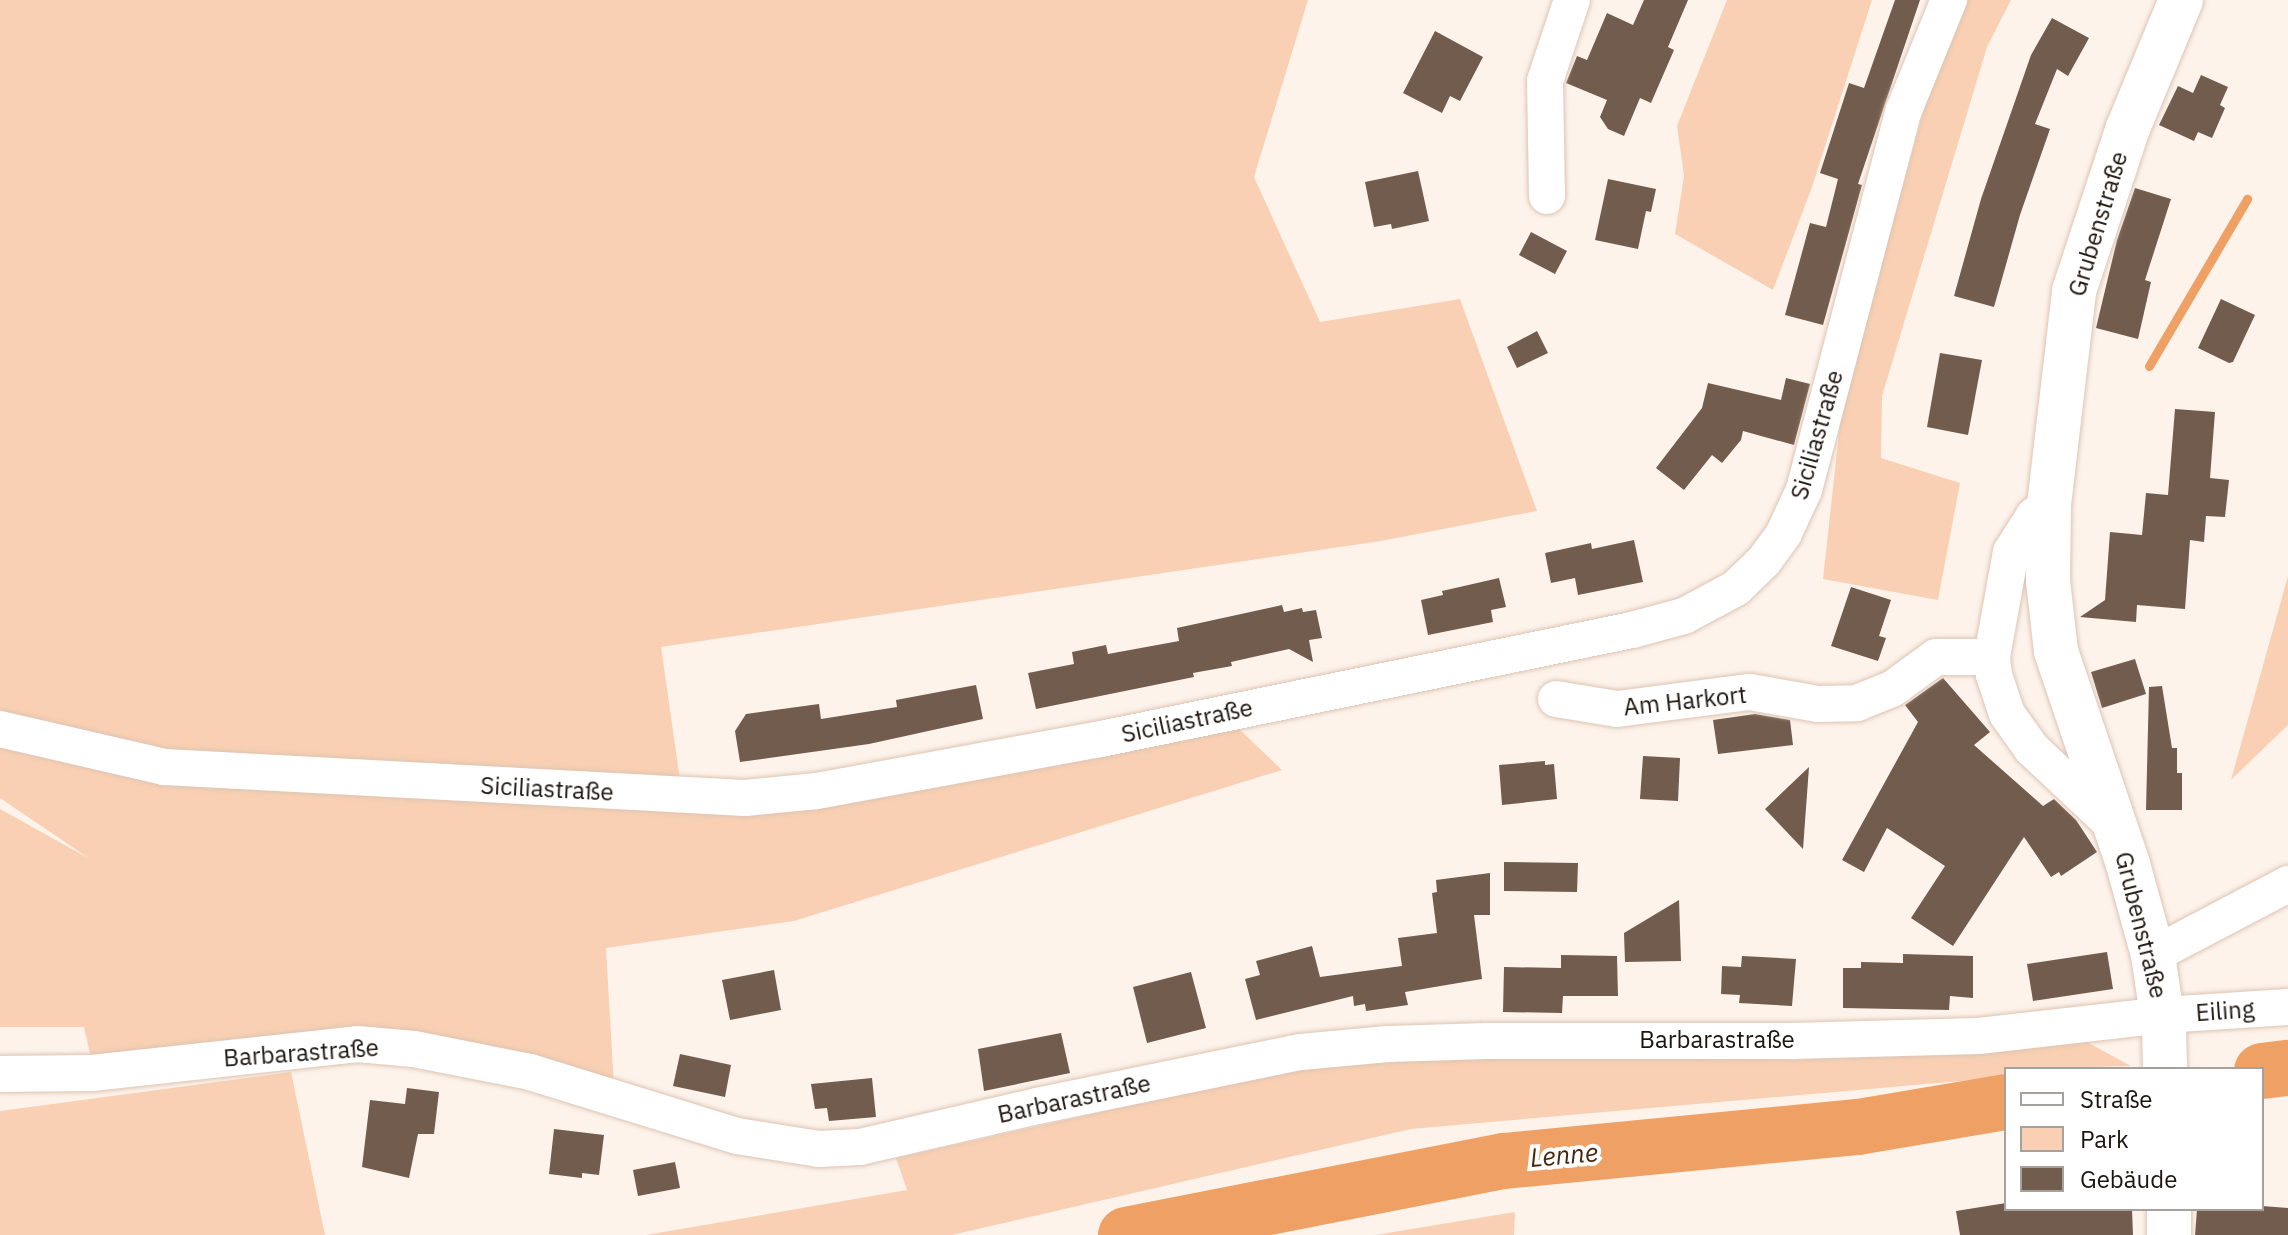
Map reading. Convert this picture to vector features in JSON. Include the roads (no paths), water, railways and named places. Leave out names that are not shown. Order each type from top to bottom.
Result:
[{"type":"main road","name":"Grubenstraße","points":[[2164,1037],[2153,955],[2117,829],[2056,651],[2048,581],[2049,505],[2074,291],[2128,128],[2181,0]]},
{"type":"main road","points":[[2169,1211],[2169,1235]]},
{"type":"street","points":[[1547,196],[1545,81],[1572,0]]},
{"type":"street","name":"Siciliastraße","points":[[0,729],[164,767],[745,798],[817,791],[1101,739],[1632,630],[1684,616],[1736,588],[1764,561],[1784,533],[1804,490],[1904,110],[1949,0]]},
{"type":"street","name":"Grubenstraße","points":[[2049,505],[2034,516],[2011,552],[1992,657],[1999,696],[2032,749],[2117,829]]},
{"type":"street","name":"Am Harkort","points":[[1556,699],[1617,709],[1750,692],[1818,704],[1847,704],[1876,697],[1892,689],[1936,657],[1992,657]]},
{"type":"street","points":[[2153,955],[2288,884]]},
{"type":"street","name":"Eiling","points":[[2164,1037],[2288,1007]]},
{"type":"street","name":"Barbarastraße","points":[[0,1074],[92,1073],[357,1044],[414,1049],[530,1072],[737,1136],[819,1149],[860,1147],[1037,1106],[1301,1052],[1388,1044],[1790,1041],[1979,1036],[2164,1037]]},
{"type":"waterway","points":[[2149,366],[2247,199]]},
{"type":"waterway","name":"Lenne","points":[[2264,1071],[2288,1068]]},
{"type":"waterway","name":"Lenne","points":[[1126,1235],[1504,1161],[1858,1127],[2004,1102]]}]
